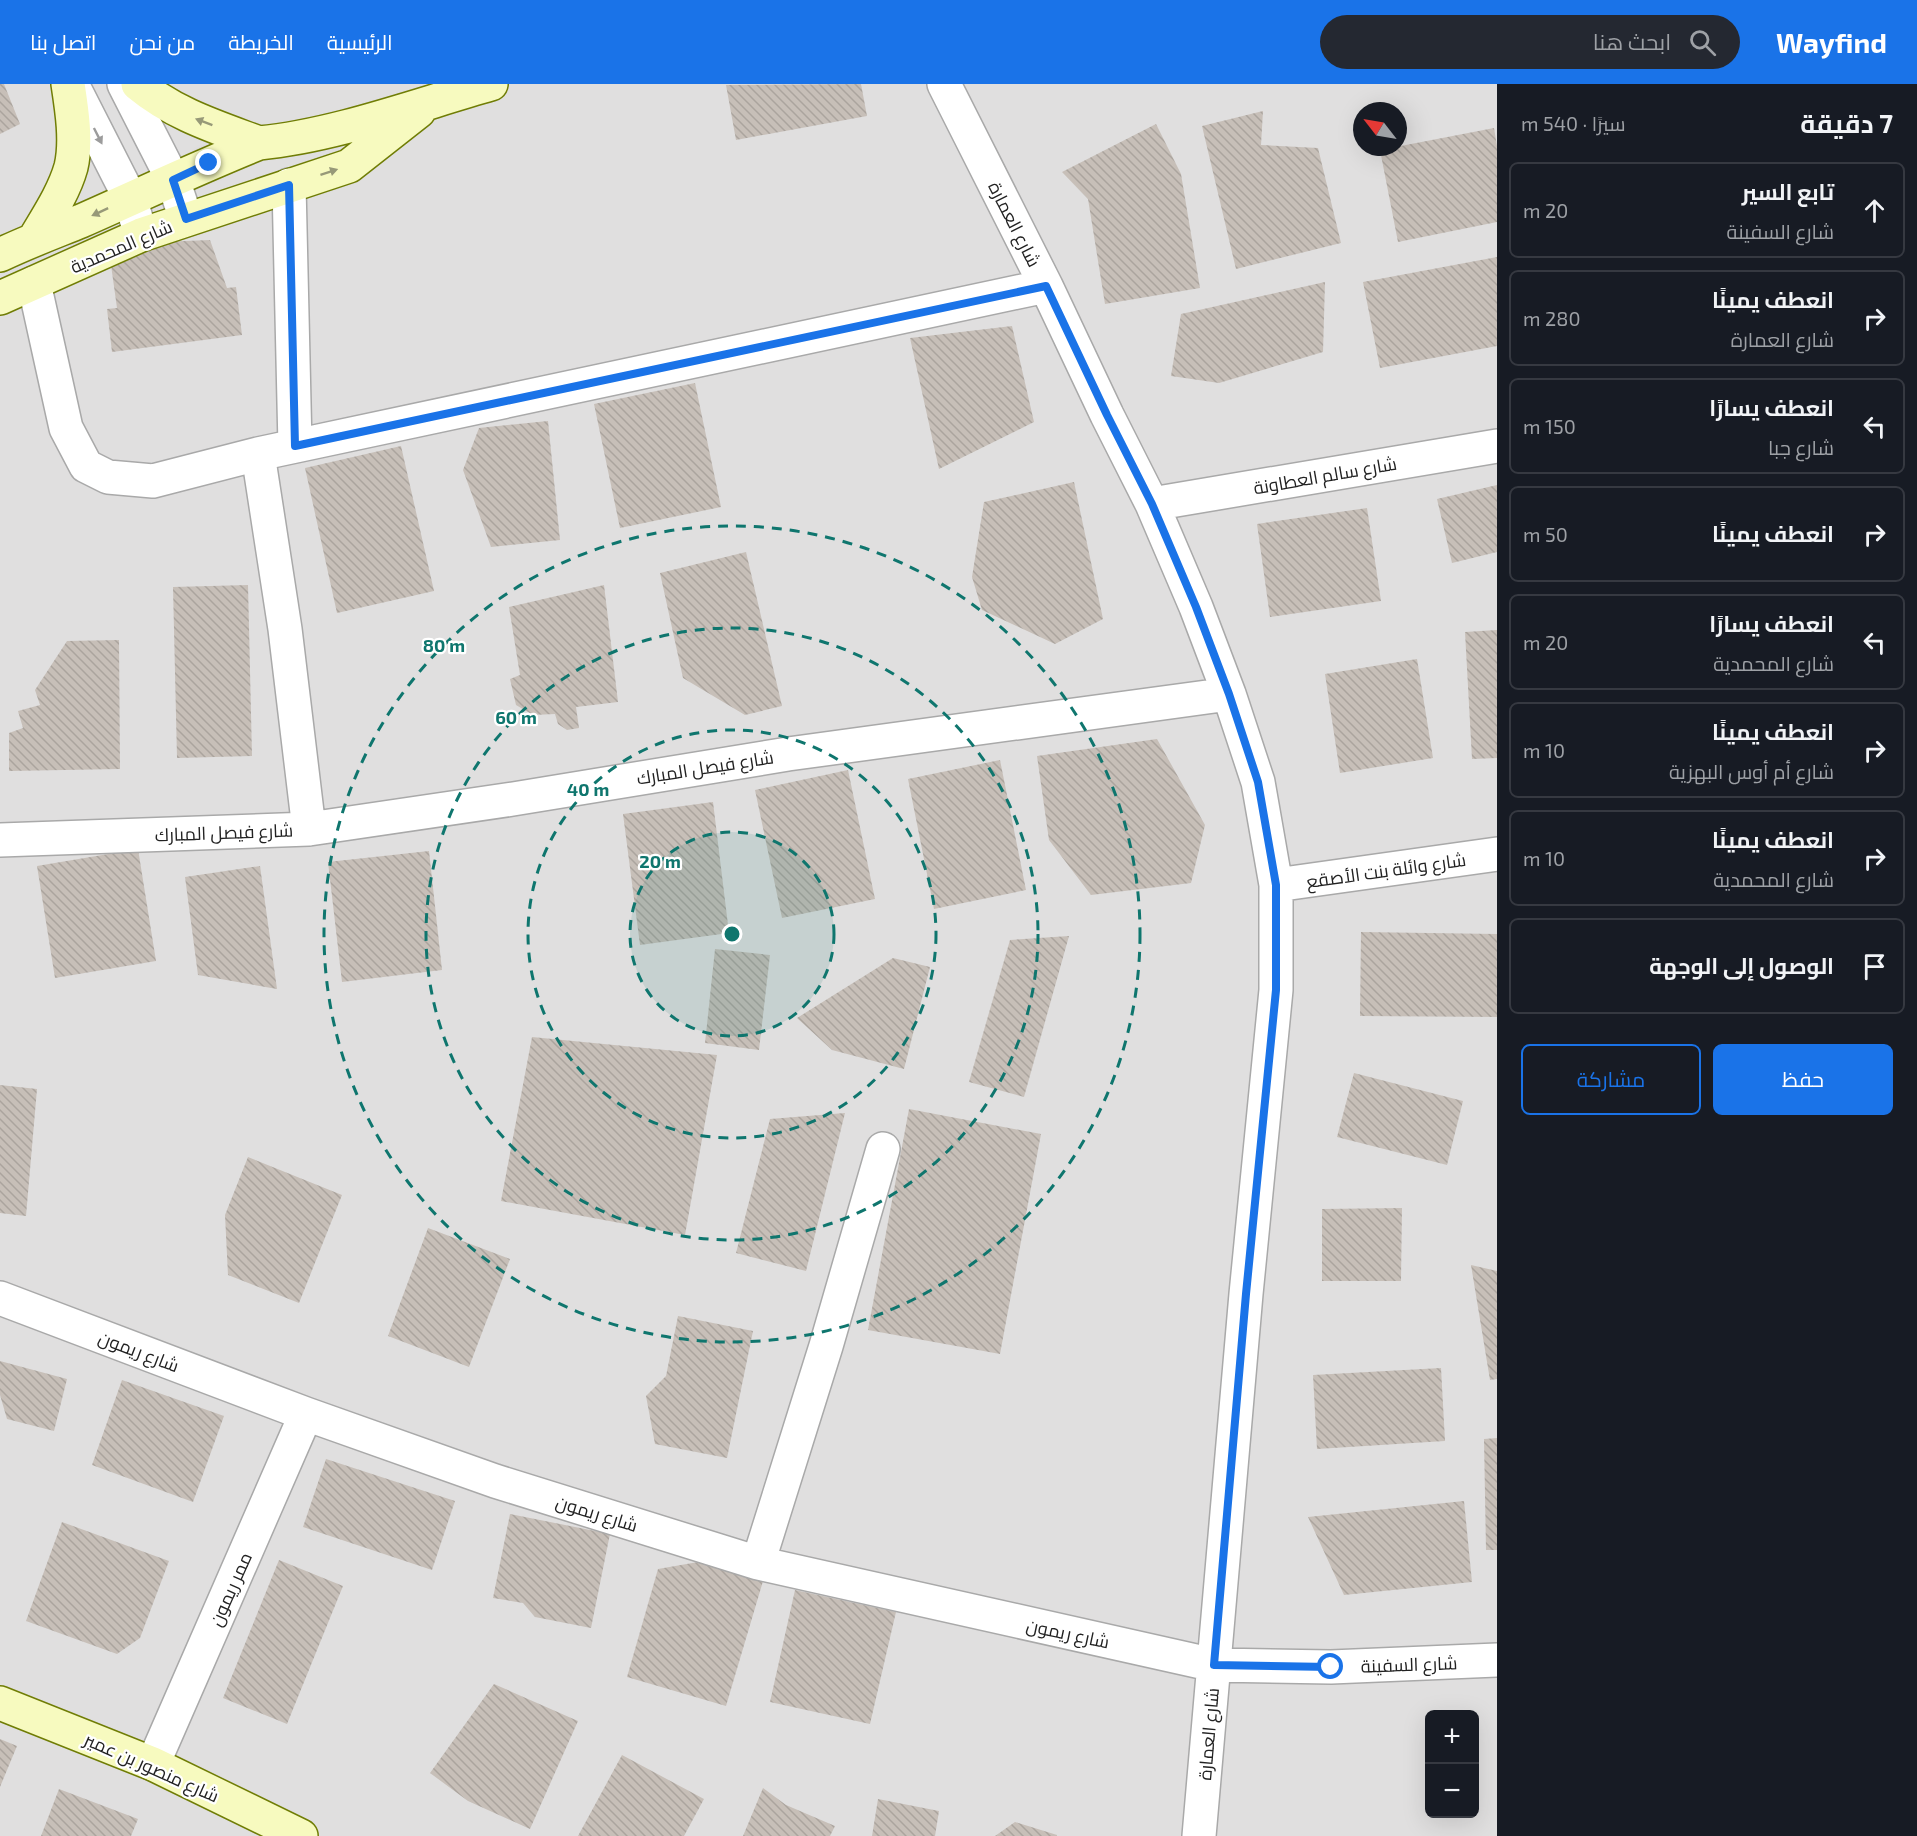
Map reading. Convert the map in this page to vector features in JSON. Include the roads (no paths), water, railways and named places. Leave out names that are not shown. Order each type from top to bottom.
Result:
[{"type":"street","points":[[70,84],[130,198],[141,235]]},
{"type":"street","points":[[35,238],[70,169],[73,137],[70,84]]},
{"type":"street","points":[[124,84],[173,180],[186,219]]},
{"type":"street","points":[[138,84],[151,95],[185,115],[259,142]]},
{"type":"street","name":"شارع المحمدية","points":[[0,255],[259,142],[278,141],[339,128],[491,84]]},
{"type":"street","name":"شارع العمارة","points":[[944,84],[1152,504],[1196,607],[1229,694],[1258,782],[1276,885],[1276,990],[1247,1283],[1199,1836]]},
{"type":"street","name":"شارع المحمدية","points":[[0,298],[141,235],[349,166],[432,100]]},
{"type":"street","points":[[289,185],[295,446]]},
{"type":"street","points":[[34,283],[66,428],[86,466],[108,477],[153,482],[258,454],[1046,286]]},
{"type":"street","name":"شارع سالم العطاونة","points":[[1152,504],[1497,446]]},
{"type":"street","points":[[258,454],[285,629],[309,829]]},
{"type":"street","name":"شارع فيصل المبارك","points":[[0,840],[309,829],[856,744],[1229,694]]},
{"type":"street","name":"شارع وائلة بنت الأصقع","points":[[1276,885],[1497,854]]},
{"type":"street","points":[[758,1563],[826,1346],[883,1149]]},
{"type":"street","name":"شارع ريمون","points":[[0,1298],[306,1414],[495,1481],[758,1563],[1214,1665]]},
{"type":"street","name":"ممر ريمون","points":[[153,1764],[306,1414]]},
{"type":"street","name":"شارع السفينة","points":[[1214,1665],[1331,1667],[1497,1660]]},
{"type":"street","name":"شارع منصور بن عمير","points":[[0,1703],[153,1764],[301,1836]]}]
